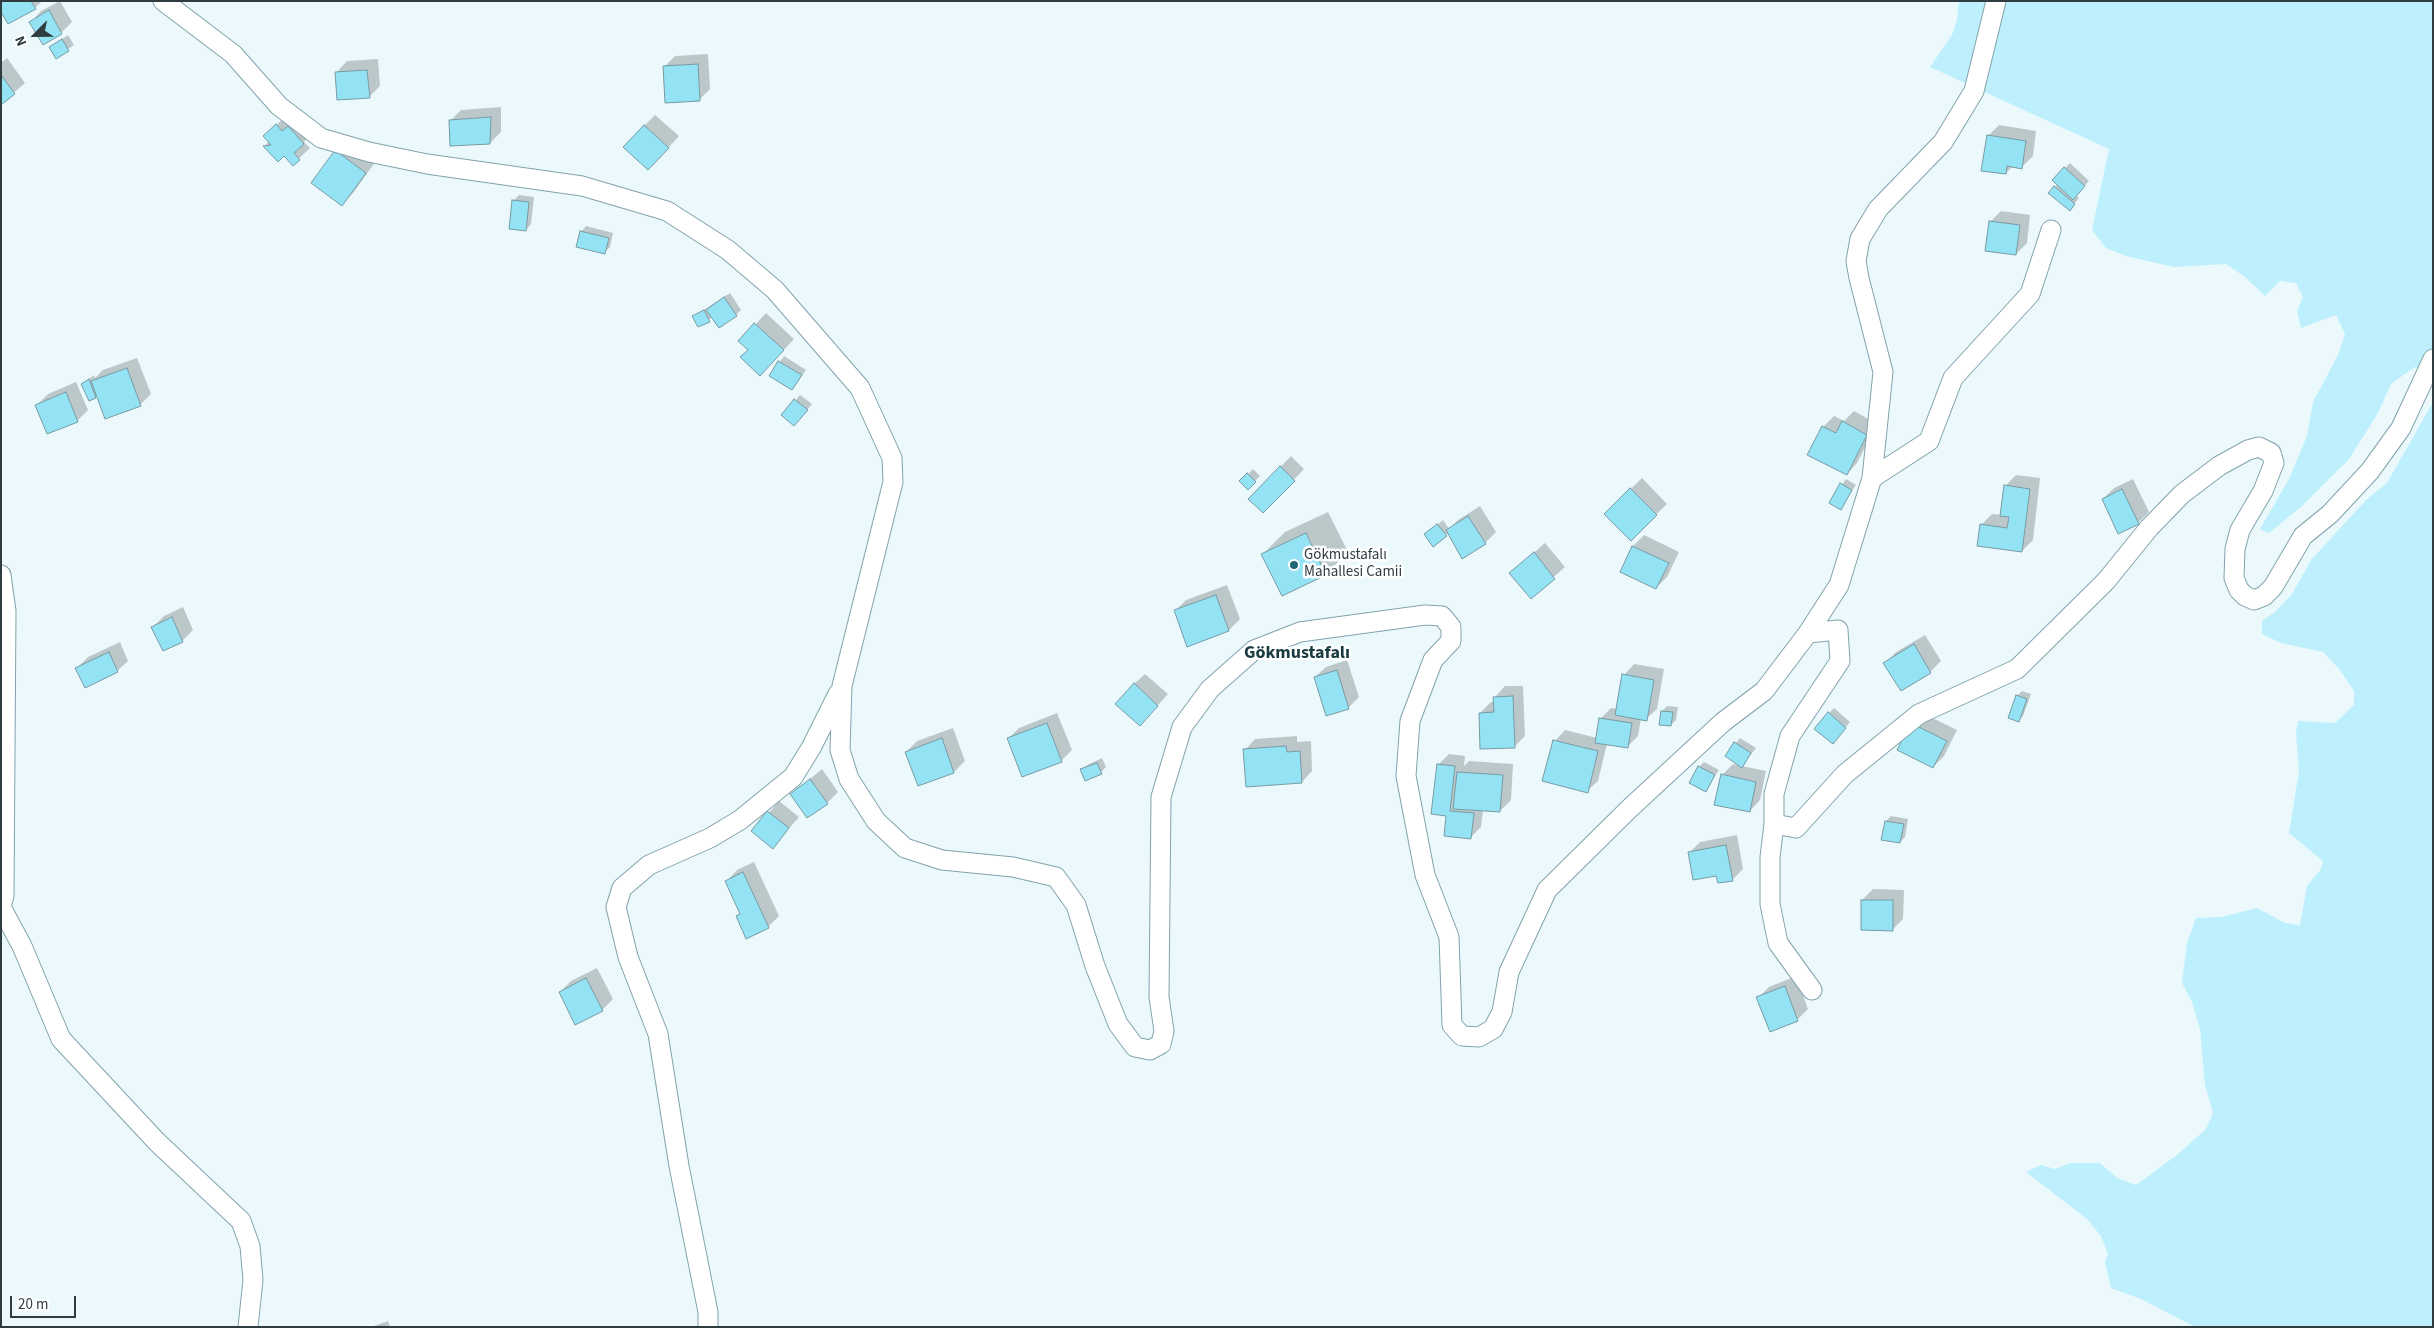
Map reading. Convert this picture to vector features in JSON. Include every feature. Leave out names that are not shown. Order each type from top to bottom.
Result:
[{"type":"street","points":[[163,1],[233,54],[279,106],[321,138],[369,152],[427,164],[582,186],[667,211],[728,250],[775,290],[860,388],[892,458],[893,482],[842,686],[840,750],[849,779],[876,821],[905,848],[942,860],[1013,867],[1056,877],[1076,905],[1095,966],[1118,1024],[1135,1047],[1150,1050],[1161,1044],[1164,1031],[1159,997],[1161,797],[1182,727],[1210,689],[1254,650],[1300,632],[1425,615],[1442,616],[1451,627],[1451,641],[1433,660],[1410,721],[1406,776],[1425,875],[1449,937],[1452,1025],[1462,1036],[1479,1037],[1493,1029],[1502,1012],[1509,972],[1548,890],[1716,728],[1764,691],[1808,633],[1839,585],[1872,478],[1883,372],[1856,261],[1860,238],[1878,209],[1943,142],[1974,91],[1996,1]]},
{"type":"street","points":[[1872,478],[1929,441],[1953,378],[2030,294],[2051,230]]},
{"type":"street","points":[[1774,824],[1796,828],[1845,774],[1920,714],[2017,669],[2106,581],[2149,528],[2182,494],[2218,466],[2248,450],[2259,447],[2271,453],[2274,463],[2263,490],[2240,530],[2235,549],[2234,578],[2239,590],[2245,596],[2254,600],[2264,596],[2273,587],[2303,536],[2330,514],[2370,471],[2400,428],[2433,359]]},
{"type":"street","points":[[1,575],[6,621],[4,896],[1,907],[22,946],[62,1039],[157,1142],[241,1222],[250,1246],[253,1280],[248,1327]]},
{"type":"street","points":[[1808,633],[1838,630],[1840,661],[1790,736],[1774,794],[1774,824],[1770,857],[1770,904],[1778,943],[1812,990]]},
{"type":"street","points":[[708,1327],[708,1312],[679,1166],[658,1034],[628,957],[616,907],[622,888],[649,865],[710,838],[740,820],[793,777],[811,748],[842,686]]},
{"type":"shaded area","points":[[1959,1],[2433,1],[2433,374],[2415,367],[2391,384],[2378,413],[2349,459],[2302,506],[2269,533],[2260,529],[2289,479],[2307,436],[2313,402],[2338,355],[2345,334],[2336,315],[2301,328],[2297,311],[2303,297],[2296,283],[2280,281],[2265,296],[2245,277],[2226,264],[2174,267],[2126,256],[2106,248],[2092,230],[2109,149],[1930,67],[1952,35],[1957,20]]},
{"type":"shaded area","points":[[2433,402],[2433,1327],[2195,1327],[2141,1299],[2111,1288],[2105,1262],[2108,1254],[2101,1236],[2087,1219],[2026,1172],[2041,1165],[2055,1169],[2071,1163],[2100,1163],[2117,1178],[2136,1185],[2177,1155],[2206,1129],[2213,1113],[2205,1085],[2200,1029],[2192,1002],[2182,983],[2187,943],[2196,918],[2221,917],[2257,908],[2285,923],[2300,925],[2307,886],[2321,869],[2323,861],[2289,833],[2299,771],[2296,733],[2298,721],[2335,723],[2354,705],[2354,691],[2340,670],[2323,652],[2281,643],[2262,634],[2262,621],[2275,612],[2292,594],[2311,560],[2367,499],[2387,483]]},
{"type":"building","points":[[1,1],[31,1],[36,9],[8,24],[1,12]]},
{"type":"building","points":[[49,10],[62,34],[43,45],[29,22]]},
{"type":"building","points":[[62,39],[69,51],[56,59],[49,47]]},
{"type":"building","points":[[698,64],[700,101],[665,103],[663,66]]},
{"type":"building","points":[[367,70],[370,98],[337,100],[335,72]]},
{"type":"building","points":[[1,75],[15,94],[1,105]]},
{"type":"building","points":[[491,117],[490,144],[450,146],[449,120]]},
{"type":"building","points":[[276,124],[282,131],[288,126],[304,144],[294,153],[300,160],[293,166],[284,156],[278,162],[263,146],[271,145],[263,136]]},
{"type":"building","points":[[644,125],[669,148],[648,170],[623,147]]},
{"type":"building","points":[[1987,135],[2026,141],[2022,169],[2007,166],[2006,174],[1981,171]]},
{"type":"building","points":[[335,150],[366,173],[342,206],[311,183]]},
{"type":"building","points":[[2064,167],[2085,186],[2073,200],[2052,180]]},
{"type":"building","points":[[2054,186],[2075,204],[2070,211],[2048,193]]},
{"type":"building","points":[[512,200],[529,202],[526,231],[509,229]]},
{"type":"building","points":[[1989,221],[2020,225],[2016,255],[1985,251]]},
{"type":"building","points":[[580,231],[609,238],[605,254],[576,247]]},
{"type":"building","points":[[724,297],[737,316],[719,328],[706,310]]},
{"type":"building","points":[[704,310],[710,322],[698,327],[692,316]]},
{"type":"building","points":[[754,323],[784,350],[760,376],[740,357],[748,350],[738,341]]},
{"type":"building","points":[[778,361],[802,375],[792,390],[769,376]]},
{"type":"building","points":[[127,368],[141,406],[105,419],[91,381]]},
{"type":"building","points":[[89,379],[96,398],[89,401],[81,384]]},
{"type":"building","points":[[66,392],[78,422],[47,434],[35,405]]},
{"type":"building","points":[[794,399],[808,410],[794,426],[781,415]]},
{"type":"building","points":[[1842,421],[1867,435],[1847,475],[1807,455],[1822,426],[1836,433]]},
{"type":"building","points":[[1280,466],[1295,481],[1263,513],[1248,499]]},
{"type":"building","points":[[1247,473],[1256,482],[1248,490],[1239,481]]},
{"type":"building","points":[[1840,483],[1852,490],[1841,510],[1829,503]]},
{"type":"building","points":[[2004,485],[2030,489],[2022,552],[1977,546],[1980,524],[2007,528],[2009,517],[2000,516]]},
{"type":"building","points":[[1630,488],[1657,515],[1631,541],[1604,514]]},
{"type":"building","points":[[2122,489],[2139,524],[2118,534],[2102,499]]},
{"type":"building","points":[[1468,516],[1486,544],[1462,559],[1446,530]]},
{"type":"building","points":[[1437,524],[1447,536],[1433,547],[1424,534]]},
{"type":"building","name":"Gökmustafalı Mahallesi Camii","points":[[1306,533],[1326,575],[1282,596],[1261,554]]},
{"type":"building","points":[[1632,546],[1669,563],[1656,589],[1620,572]]},
{"type":"building","points":[[1534,552],[1555,579],[1531,599],[1509,573]]},
{"type":"building","points":[[1216,595],[1229,631],[1187,647],[1174,610]]},
{"type":"building","points":[[172,617],[183,642],[163,651],[151,627]]},
{"type":"building","points":[[1914,644],[1931,673],[1901,691],[1883,663]]},
{"type":"building","points":[[109,652],[118,672],[85,688],[75,668]]},
{"type":"building","points":[[1337,670],[1349,709],[1326,716],[1314,677]]},
{"type":"building","points":[[1622,674],[1654,680],[1647,721],[1615,715]]},
{"type":"building","points":[[1134,683],[1158,706],[1140,726],[1115,704]]},
{"type":"building","points":[[2016,695],[2027,699],[2019,722],[2008,718]]},
{"type":"building","points":[[1513,696],[1515,748],[1480,749],[1479,713],[1494,712],[1493,697]]},
{"type":"building","points":[[1661,711],[1673,712],[1671,726],[1659,725]]},
{"type":"building","points":[[1828,712],[1846,728],[1833,744],[1814,729]]},
{"type":"building","points":[[1599,718],[1632,723],[1628,748],[1595,743]]},
{"type":"building","points":[[1047,723],[1062,762],[1022,777],[1007,738]]},
{"type":"building","points":[[1911,723],[1947,741],[1933,768],[1897,750]]},
{"type":"building","points":[[942,738],[954,773],[918,786],[905,752]]},
{"type":"building","points":[[1553,740],[1598,751],[1588,793],[1542,781]]},
{"type":"building","points":[[1734,742],[1751,753],[1742,768],[1725,756]]},
{"type":"building","points":[[1286,746],[1287,752],[1300,751],[1302,783],[1246,787],[1243,749]]},
{"type":"building","points":[[1097,763],[1102,774],[1085,781],[1080,769]]},
{"type":"building","points":[[1437,764],[1455,766],[1450,811],[1474,813],[1471,839],[1444,836],[1446,816],[1431,814]]},
{"type":"building","points":[[1698,766],[1715,775],[1706,792],[1689,783]]},
{"type":"building","points":[[1457,772],[1503,775],[1500,812],[1453,809]]},
{"type":"building","points":[[1721,774],[1756,782],[1750,812],[1714,805]]},
{"type":"building","points":[[810,779],[828,804],[807,818],[790,794]]},
{"type":"building","points":[[767,811],[789,828],[773,849],[751,831]]},
{"type":"building","points":[[1885,821],[1904,824],[1900,843],[1881,840]]},
{"type":"building","points":[[1726,845],[1733,881],[1718,883],[1716,876],[1693,880],[1688,852]]},
{"type":"building","points":[[743,872],[769,928],[746,939],[736,916],[740,914],[725,881]]},
{"type":"building","points":[[1861,900],[1893,900],[1893,931],[1861,930]]},
{"type":"building","points":[[586,978],[603,1011],[575,1025],[559,992]]},
{"type":"building","points":[[1785,986],[1798,1021],[1770,1032],[1756,997]]},
{"type":"place","name":"Gökmustafalı Mahallesi Camii","points":[[1294,565]]},
{"type":"district","name":"Gökmustafalı","points":[[1297,654]]}]
